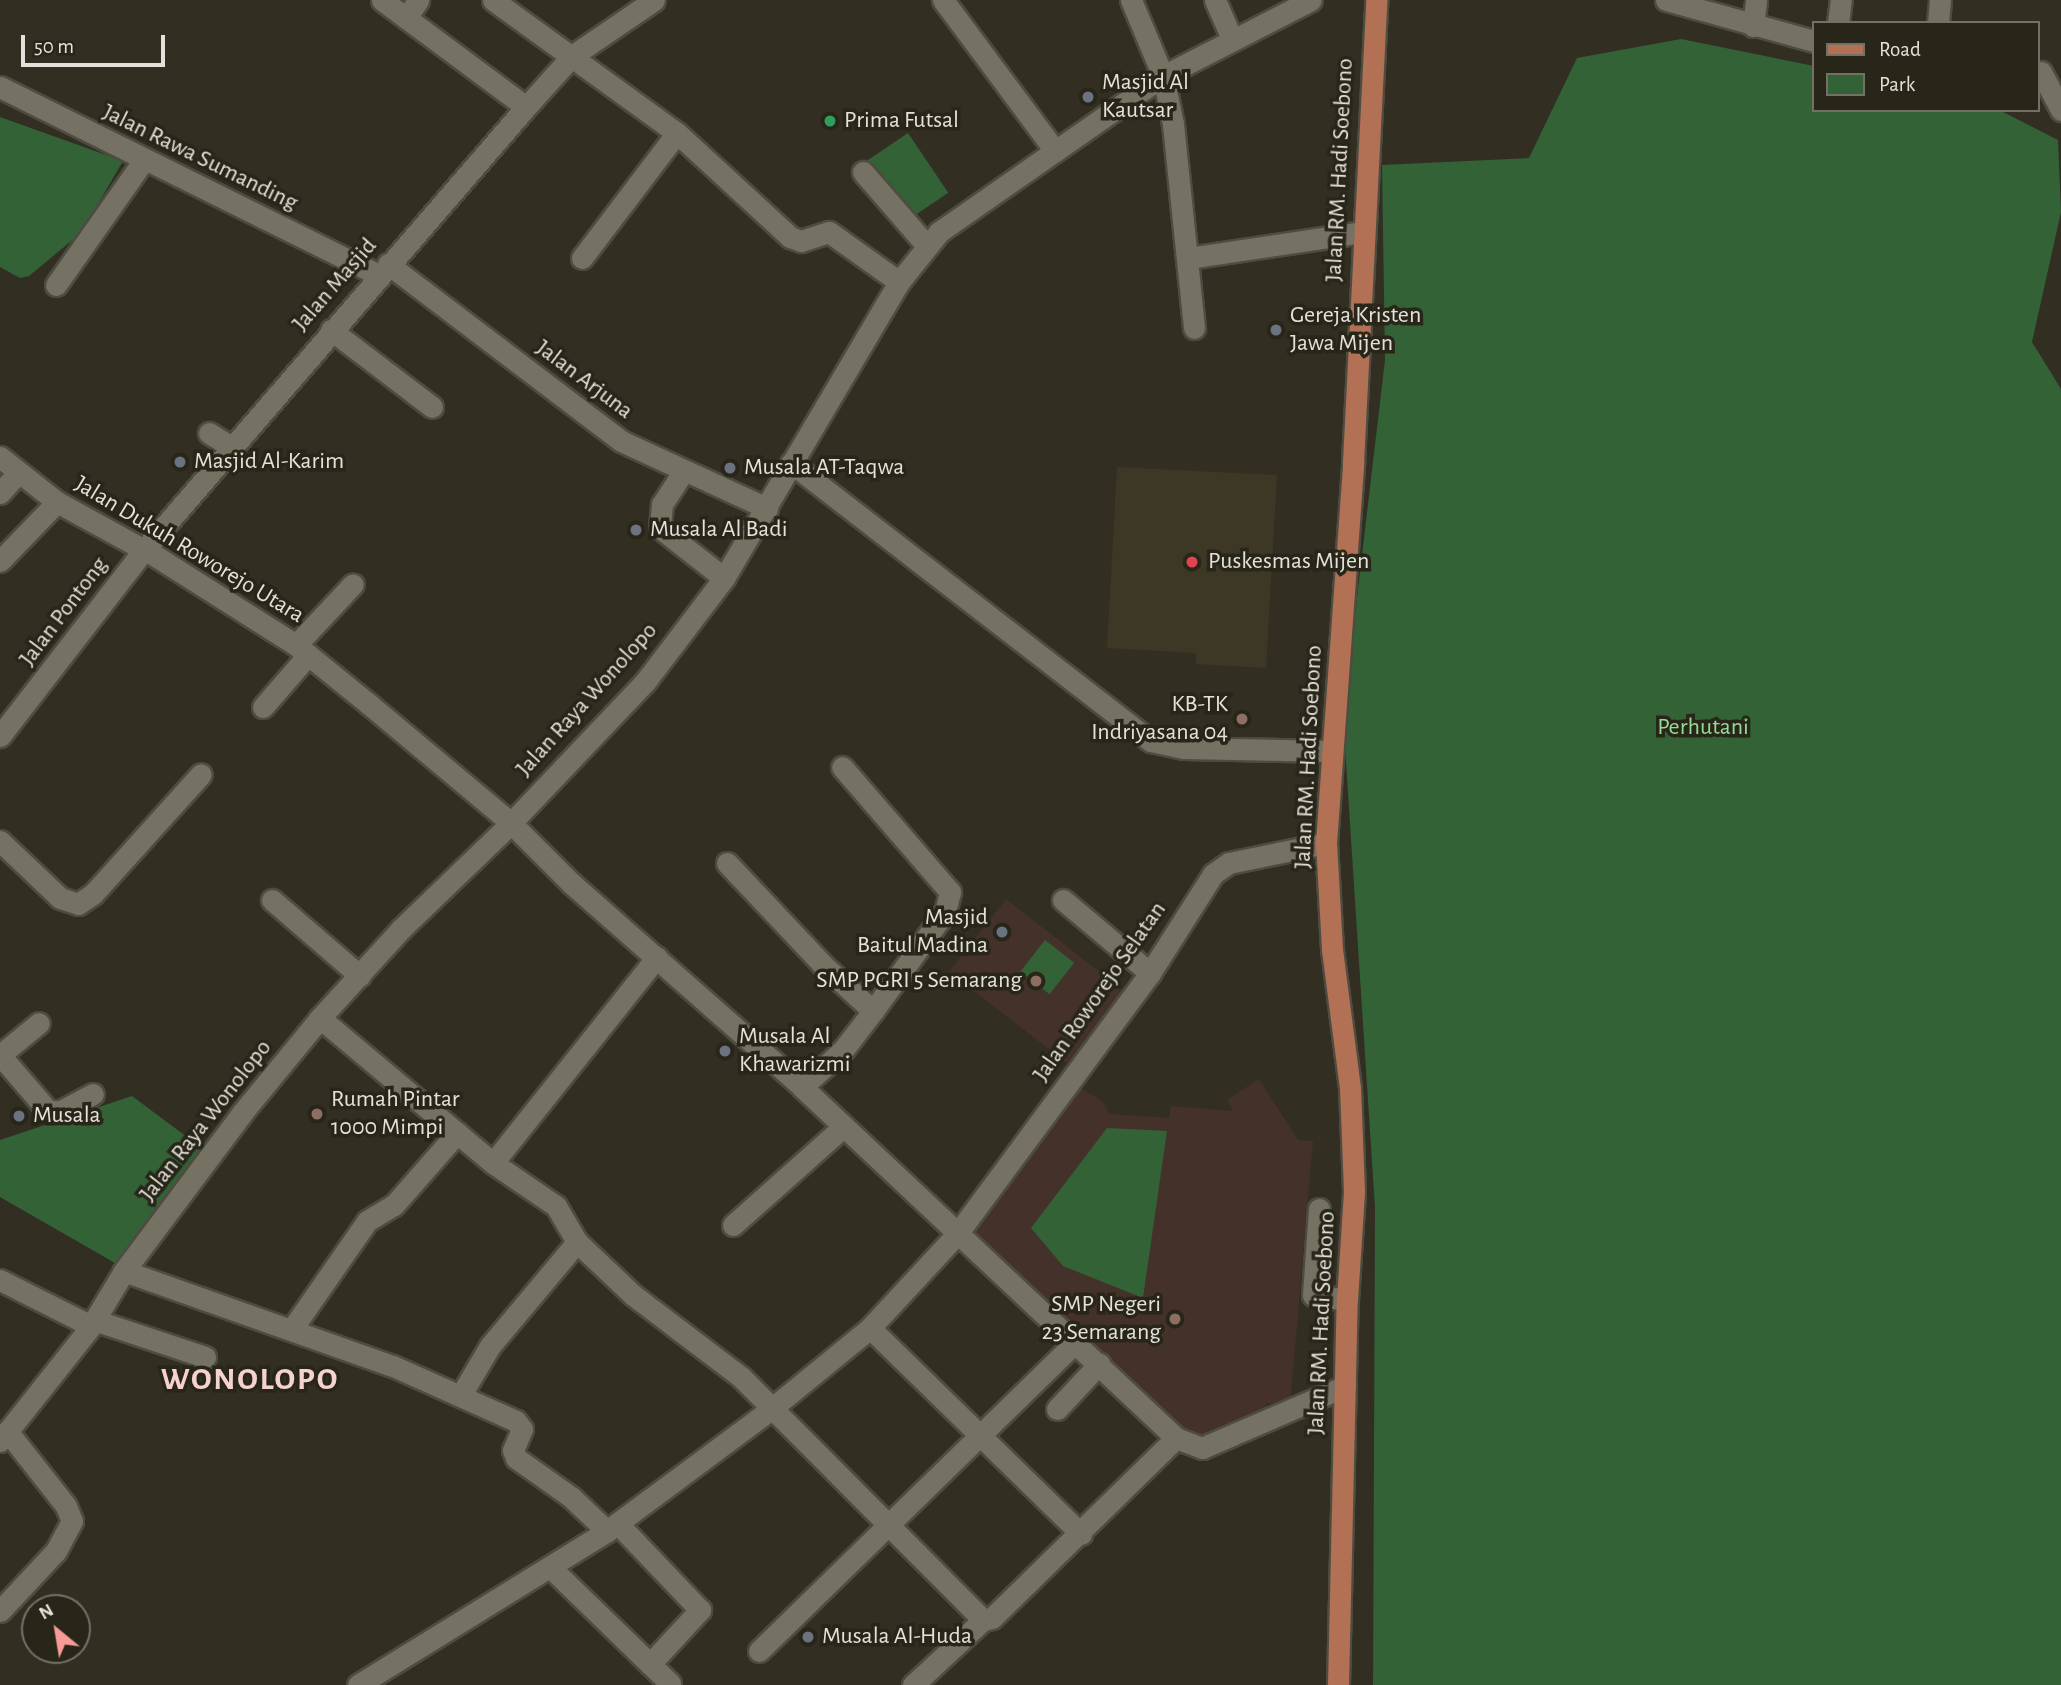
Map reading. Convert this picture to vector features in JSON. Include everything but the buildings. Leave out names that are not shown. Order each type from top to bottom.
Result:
[{"type":"main road","name":"Jalan RM. Hadi Soebono","points":[[1338,1685],[1347,1300],[1354,1191],[1350,1088],[1332,949],[1326,844],[1353,461],[1361,232],[1376,0]]},
{"type":"street","points":[[382,0],[412,9],[526,107]]},
{"type":"street","points":[[493,0],[677,132],[790,237],[801,241],[829,232],[898,282]]},
{"type":"street","name":"Jalan Masjid","points":[[143,551],[383,270],[572,56],[654,0]]},
{"type":"street","points":[[943,0],[1055,150]]},
{"type":"street","points":[[1131,0],[1163,76],[1188,258],[1194,328]]},
{"type":"street","points":[[1215,0],[1232,39]]},
{"type":"street","name":"Jalan Raya Wonolopo","points":[[4,1436],[93,1323],[124,1271],[242,1113],[320,1018],[401,929],[511,823],[645,682],[724,578],[898,282],[927,246],[960,214],[1163,76],[1311,0]]},
{"type":"street","points":[[1666,0],[1812,41]]},
{"type":"street","points":[[1753,26],[1756,0]]},
{"type":"street","points":[[1839,21],[1841,0]]},
{"type":"street","points":[[1938,21],[1940,0]]},
{"type":"street","points":[[2047,71],[2061,110]]},
{"type":"street","name":"Jalan Rawa Sumanding","points":[[0,88],[143,161],[383,270]]},
{"type":"street","points":[[582,258],[677,132]]},
{"type":"street","points":[[56,285],[143,161]]},
{"type":"street","points":[[863,172],[927,246]]},
{"type":"street","points":[[1188,258],[1361,232]]},
{"type":"street","name":"Jalan Arjuna","points":[[383,270],[596,424],[682,472],[767,508]]},
{"type":"street","points":[[331,330],[432,407]]},
{"type":"street","points":[[209,433],[232,447]]},
{"type":"street","name":"Jalan Dukuh Roworejo Utara","points":[[0,457],[57,502],[143,551],[302,650],[511,823]]},
{"type":"street","points":[[791,463],[1151,741],[1183,748],[1331,751]]},
{"type":"street","points":[[682,472],[662,504],[660,528],[724,578]]},
{"type":"street","points":[[0,493],[18,473]]},
{"type":"street","points":[[0,561],[57,502]]},
{"type":"street","name":"Jalan Pontong","points":[[0,736],[143,551]]},
{"type":"street","points":[[263,707],[302,650],[353,584]]},
{"type":"street","points":[[802,1087],[843,1049],[873,1011],[945,912],[950,892],[842,767]]},
{"type":"street","points":[[0,841],[60,898],[78,904],[93,894],[201,774]]},
{"type":"street","points":[[511,823],[802,1087],[842,1128],[1176,1438],[1202,1448],[1345,1386]]},
{"type":"street","name":"Jalan Roworejo Selatan","points":[[359,1685],[552,1569],[613,1527],[771,1409],[870,1328],[957,1234],[1150,973],[1220,867],[1326,844]]},
{"type":"street","points":[[727,863],[823,965],[873,1011]]},
{"type":"street","points":[[272,900],[360,976]]},
{"type":"street","points":[[1063,900],[1150,973]]},
{"type":"street","points":[[493,1163],[657,957]]},
{"type":"street","points":[[320,1018],[493,1163],[556,1206],[577,1242],[634,1296],[716,1356],[890,1522],[984,1620]]},
{"type":"street","points":[[39,1023],[0,1055],[48,1111],[61,1111],[93,1094]]},
{"type":"street","points":[[733,1225],[842,1128]]},
{"type":"street","points":[[292,1329],[367,1221],[394,1205],[457,1133]]},
{"type":"street","points":[[1319,1209],[1313,1295],[1347,1300]]},
{"type":"street","points":[[461,1395],[490,1346],[577,1242]]},
{"type":"street","points":[[124,1271],[292,1329],[461,1395],[520,1424],[513,1450],[516,1458],[613,1527],[701,1610],[650,1664]]},
{"type":"street","points":[[0,1280],[93,1323],[205,1357]]},
{"type":"street","points":[[870,1328],[1081,1534]]},
{"type":"street","points":[[759,1651],[1074,1343]]},
{"type":"street","points":[[1057,1409],[1099,1364]]},
{"type":"street","points":[[0,1611],[56,1551],[72,1521],[66,1506],[4,1436]]},
{"type":"street","points":[[912,1685],[984,1620],[992,1618],[1081,1534],[1176,1438]]},
{"type":"street","points":[[552,1569],[670,1683]]},
{"type":"shaded area","name":"Puskesmas Mijen","points":[[1117,467],[1277,475],[1266,668],[1196,664],[1196,653],[1107,648]]},
{"type":"shaded area","name":"SMP PGRI 5 Semarang","points":[[1006,899],[1123,991],[1067,1063],[949,971]]},
{"type":"shaded area","name":"SMP Negeri 23 Semarang","points":[[1259,1079],[1298,1140],[1313,1141],[1290,1405],[1266,1403],[1268,1410],[1189,1444],[960,1239],[1078,1086],[1103,1102],[1109,1114],[1169,1118],[1171,1106],[1233,1111],[1227,1100]]},
{"type":"green space","name":"Perhutani","points":[[1681,39],[1812,66],[1812,112],[2003,112],[2058,140],[2061,212],[2032,342],[2061,389],[2061,1685],[1373,1685],[1375,1208],[1343,716],[1385,360],[1382,165],[1529,158],[1577,58]]},
{"type":"green space","points":[[0,117],[123,161],[81,233],[29,276],[20,278],[0,267]]},
{"type":"green space","points":[[908,133],[948,193],[907,221],[867,161]]},
{"type":"green space","points":[[1045,940],[1074,963],[1050,994],[1020,972]]},
{"type":"green space","points":[[132,1096],[203,1149],[115,1263],[0,1197],[0,1140]]},
{"type":"green space","points":[[1107,1128],[1167,1131],[1143,1298],[1063,1266],[1031,1228]]},
{"type":"place","name":"Masjid Al Kautsar","points":[[1088,97]]},
{"type":"place","name":"Prima Futsal","points":[[830,121]]},
{"type":"place","name":"Gereja Kristen Jawa Mijen","points":[[1276,330]]},
{"type":"place","name":"Masjid Al-Karim","points":[[180,462]]},
{"type":"place","name":"Musala AT-Taqwa","points":[[730,468]]},
{"type":"place","name":"Musala Al Badi","points":[[636,530]]},
{"type":"place","name":"Puskesmas Mijen","points":[[1192,562]]},
{"type":"place","name":"KB-TK Indriyasana 04","points":[[1242,719]]},
{"type":"place","name":"Masjid Baitul Madina","points":[[1002,932]]},
{"type":"place","name":"SMP PGRI 5 Semarang","points":[[1036,981]]},
{"type":"place","name":"Musala Al Khawarizmi","points":[[725,1051]]},
{"type":"place","name":"Rumah Pintar 1000 Mimpi","points":[[317,1114]]},
{"type":"place","name":"Musala","points":[[19,1116]]},
{"type":"place","name":"SMP Negeri 23 Semarang","points":[[1175,1319]]},
{"type":"place","name":"Musala Al-Huda","points":[[808,1637]]},
{"type":"district","name":"WONOLOPO","points":[[250,1379]]}]
